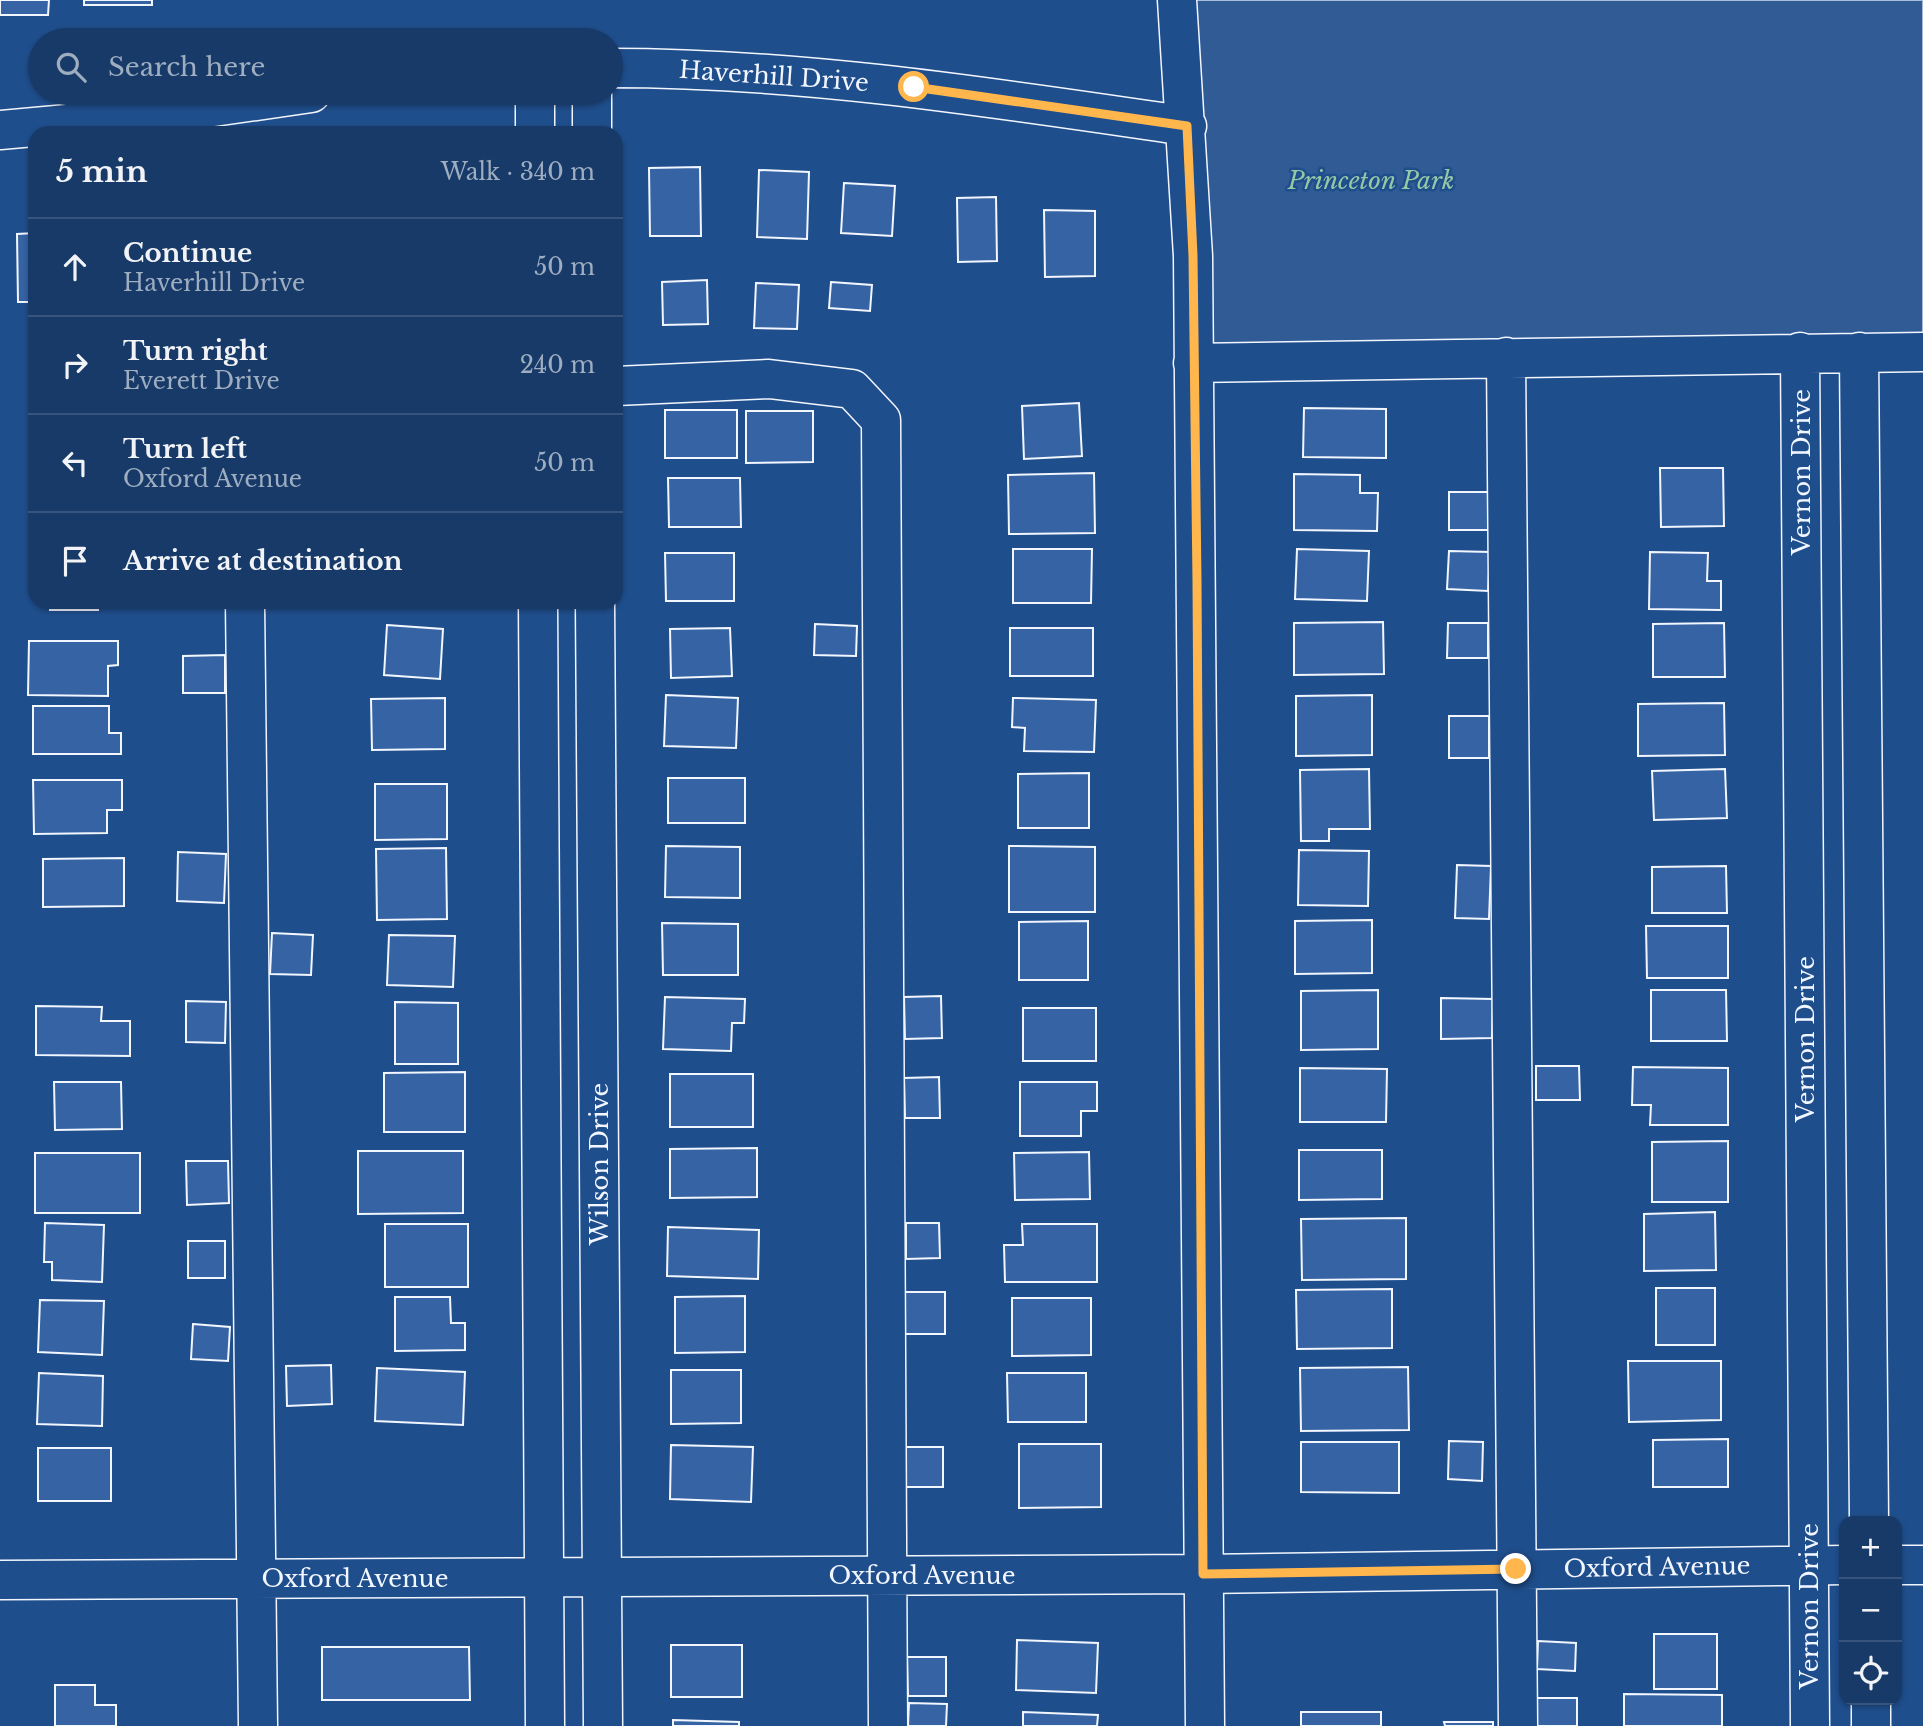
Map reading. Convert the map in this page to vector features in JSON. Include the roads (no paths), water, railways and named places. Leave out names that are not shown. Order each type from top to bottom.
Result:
[{"type":"street","points":[[1177,0],[1187,126],[1193,256],[1205,1726]]},
{"type":"street","name":"Haverhill Drive","points":[[623,68],[772,72],[914,87],[1187,126]]},
{"type":"street","points":[[51,126],[228,105]]},
{"type":"street","points":[[535,105],[535,126]]},
{"type":"street","points":[[592,105],[592,126]]},
{"type":"street","points":[[0,131],[28,128]]},
{"type":"street","name":"Vernon Drive","points":[[1800,352],[1826,1565],[1810,1726]]},
{"type":"street","points":[[1859,352],[1869,1516]]},
{"type":"street","points":[[1193,363],[1923,352]]},
{"type":"street","points":[[1506,357],[1518,1726]]},
{"type":"street","points":[[623,386],[769,379],[852,389],[881,420],[888,1726]]},
{"type":"street","points":[[246,609],[258,1726]]},
{"type":"street","points":[[538,609],[545,1726]]},
{"type":"street","name":"Wilson Drive","points":[[595,609],[603,1726]]},
{"type":"street","name":"Oxford Avenue","points":[[0,1580],[1203,1574],[1826,1565]]},
{"type":"street","points":[[1902,1565],[1923,1565]]},
{"type":"street","points":[[1871,1705],[1871,1726]]},
{"type":"park label","name":"Princeton Park","points":[[1371,180]]}]
